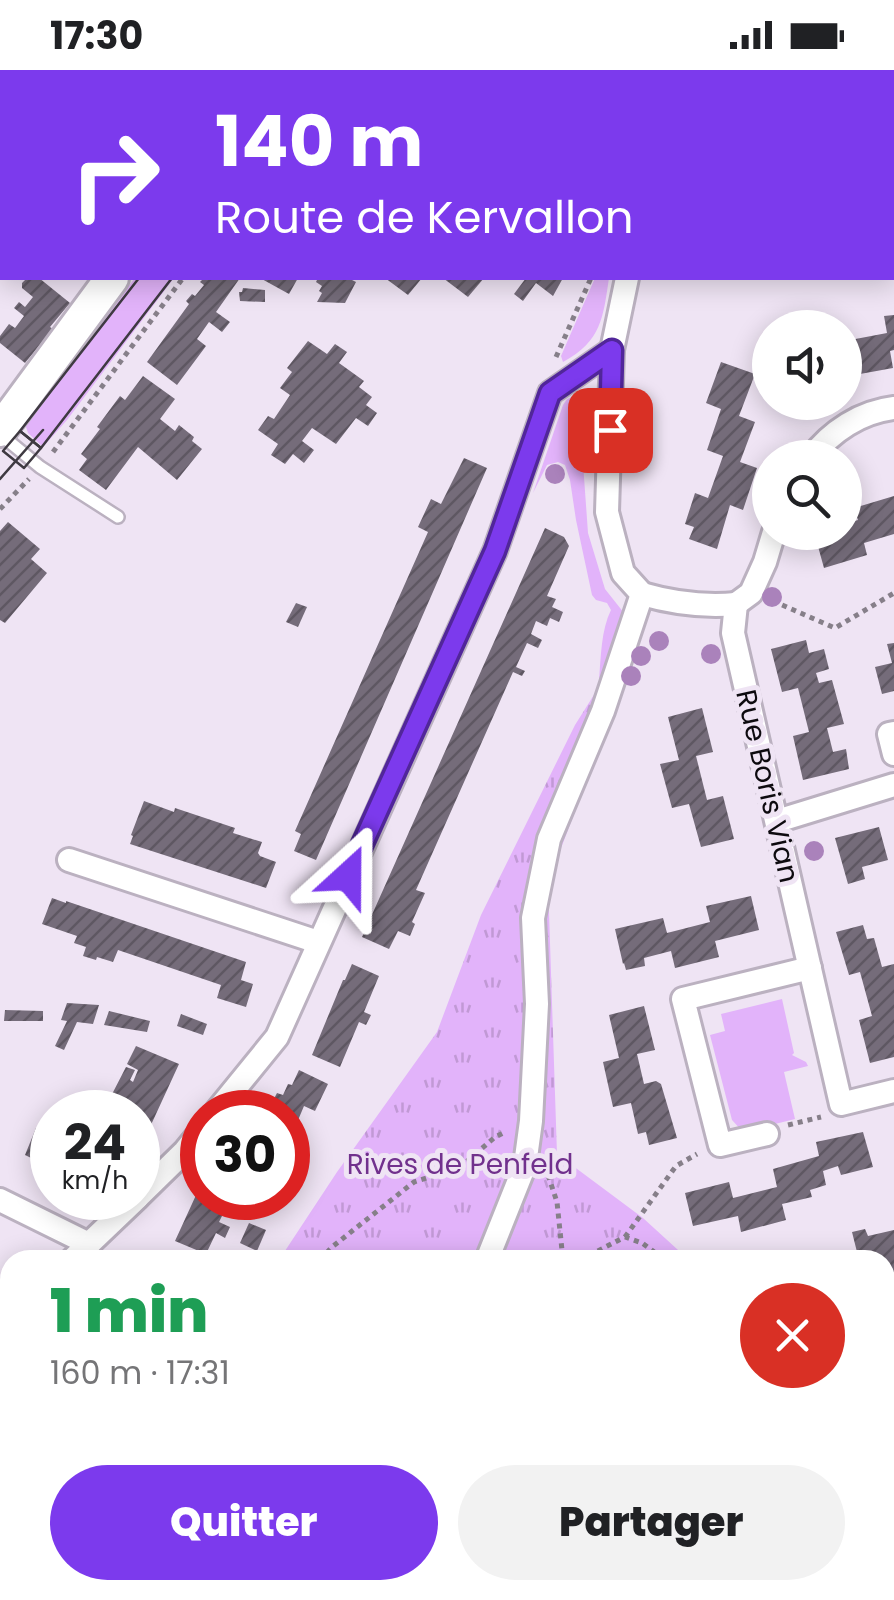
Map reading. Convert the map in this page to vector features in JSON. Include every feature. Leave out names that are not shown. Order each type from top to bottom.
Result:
[{"type":"main road","points":[[0,432],[111,280]]},
{"type":"street","points":[[627,280],[612,350],[606,512],[623,574],[642,594],[691,604],[736,604],[751,593],[768,550]]},
{"type":"street","points":[[234,1090],[277,1037],[495,551],[550,393],[612,350]]},
{"type":"street","points":[[829,440],[842,427],[877,410],[894,408]]},
{"type":"street","points":[[491,1250],[525,1165],[537,1004],[534,918],[549,839],[604,711],[642,594]]},
{"type":"street","name":"Rue Boris Vian","points":[[736,604],[734,633],[841,1104],[894,1091]]},
{"type":"street","points":[[894,733],[888,734],[894,754]]},
{"type":"street","points":[[777,821],[894,786]]},
{"type":"street","points":[[69,860],[318,942]]},
{"type":"street","points":[[774,1130],[720,1146],[683,999],[810,968]]},
{"type":"street","points":[[160,1175],[180,1157]]},
{"type":"street","points":[[0,1200],[78,1250]]},
{"type":"street","points":[[83,1250],[114,1220]]},
{"type":"lane","points":[[0,432],[40,467],[118,517]]},
{"type":"path","points":[[0,509],[40,467],[180,280]]},
{"type":"path","points":[[550,393],[554,362],[590,280]]},
{"type":"path","points":[[765,598],[835,628],[894,593]]},
{"type":"path","points":[[774,1130],[806,1120]]},
{"type":"path","points":[[329,1250],[414,1182],[459,1168],[495,1137],[530,1121]]},
{"type":"path","points":[[599,1250],[624,1237],[676,1166],[720,1146]]},
{"type":"path","points":[[546,1170],[557,1202],[561,1250]]},
{"type":"path","points":[[624,1237],[653,1250]]},
{"type":"green space","points":[[133,280],[172,280],[43,447],[28,433],[24,421]]},
{"type":"green space","points":[[594,280],[609,280],[605,305],[593,336],[563,362],[561,356]]},
{"type":"green space","points":[[572,397],[586,406],[582,449],[588,533],[605,589],[624,613],[603,682],[599,680],[602,644],[611,610],[607,603],[592,595],[565,465],[547,465],[533,493],[563,405]]},
{"type":"green space","name":"Rives de Penfeld","points":[[602,682],[621,692],[548,882],[557,1154],[643,1218],[678,1250],[286,1250],[437,1032],[481,915],[575,725]]},
{"type":"green space","points":[[782,999],[792,1055],[808,1066],[784,1072],[795,1119],[743,1132],[732,1120],[710,1035],[725,1031],[721,1014]]},
{"type":"building","points":[[41,280],[70,303],[25,363],[0,343],[9,324],[15,328],[24,316],[14,308],[19,302],[25,307],[33,297],[22,288],[22,283]]},
{"type":"building","points":[[239,280],[216,312],[230,322],[222,332],[209,322],[197,339],[206,346],[177,385],[147,362],[189,304],[186,301],[204,285],[200,282]]},
{"type":"building","points":[[264,280],[297,280],[289,294]]},
{"type":"building","points":[[388,280],[420,280],[408,295]]},
{"type":"building","points":[[446,280],[482,280],[468,297]]},
{"type":"building","points":[[524,280],[562,280],[553,296],[536,283],[523,301],[514,294]]},
{"type":"building","points":[[316,282],[356,282],[345,303],[317,302],[322,286]]},
{"type":"building","points":[[243,288],[265,290],[265,302],[240,301]]},
{"type":"building","points":[[894,315],[894,350],[890,351],[893,368],[862,374],[862,338],[887,333],[884,316]]},
{"type":"building","points":[[308,341],[327,354],[335,344],[347,352],[339,363],[364,381],[359,387],[372,397],[366,405],[377,413],[368,426],[356,418],[336,444],[312,428],[302,441],[314,450],[304,463],[293,454],[285,464],[271,455],[278,444],[258,430],[268,416],[274,419],[290,395],[280,388],[292,372],[287,368]]},
{"type":"building","points":[[721,362],[752,373],[739,416],[755,422],[740,462],[752,466],[752,483],[743,510],[730,505],[717,549],[689,539],[694,527],[685,524],[695,493],[708,498],[723,456],[707,450],[721,409],[706,403]]},
{"type":"building","points":[[143,376],[175,399],[160,419],[175,431],[179,425],[202,449],[177,480],[138,447],[106,490],[79,470],[87,459],[81,454],[120,396],[125,400]]},
{"type":"building","points":[[464,458],[487,468],[316,860],[294,851],[301,834],[295,831],[428,532],[418,527],[431,499],[441,504]]},
{"type":"building","points":[[894,496],[894,534],[864,543],[867,555],[824,568],[819,550],[862,550],[862,506]]},
{"type":"building","points":[[8,522],[40,549],[31,559],[47,573],[5,623],[0,620],[0,531]]},
{"type":"building","points":[[545,528],[564,537],[569,546],[547,596],[556,599],[552,607],[563,612],[559,622],[550,618],[547,626],[536,621],[531,634],[542,640],[538,648],[527,643],[516,667],[525,671],[522,676],[513,672],[416,890],[425,893],[410,936],[398,931],[389,949],[362,937]]},
{"type":"building","points":[[296,603],[307,607],[298,627],[286,622]]},
{"type":"building","points":[[806,640],[809,653],[824,649],[829,669],[816,673],[819,683],[832,680],[844,724],[827,728],[833,752],[846,749],[849,769],[803,780],[793,736],[809,732],[798,688],[782,692],[771,649]]},
{"type":"building","points":[[894,643],[894,691],[882,694],[875,667],[892,663],[887,644]]},
{"type":"building","points":[[702,708],[713,752],[696,756],[707,800],[723,796],[734,839],[701,847],[689,804],[672,808],[660,764],[679,760],[668,717]]},
{"type":"building","points":[[144,801],[235,828],[233,833],[262,842],[260,856],[276,862],[266,888],[130,844]]},
{"type":"building","points":[[879,827],[888,860],[862,867],[865,879],[848,884],[835,838]]},
{"type":"building","points":[[751,896],[759,930],[715,941],[719,957],[675,968],[671,951],[644,958],[645,966],[626,970],[615,929],[663,918],[667,933],[710,922],[706,906]]},
{"type":"building","points":[[52,898],[246,962],[241,980],[253,984],[246,1007],[217,998],[221,985],[118,950],[113,962],[83,956],[86,947],[74,943],[77,936],[42,924]]},
{"type":"building","points":[[863,925],[867,939],[874,938],[882,967],[894,964],[894,1057],[870,1063],[859,1020],[872,1016],[860,972],[849,975],[836,932]]},
{"type":"building","points":[[352,964],[379,976],[364,1012],[371,1015],[366,1025],[359,1022],[340,1067],[312,1055]]},
{"type":"building","points":[[67,1003],[99,1005],[93,1024],[77,1022],[64,1050],[55,1046],[67,1021],[61,1020]]},
{"type":"building","points":[[644,1006],[655,1050],[637,1054],[644,1084],[661,1084],[677,1138],[649,1145],[646,1132],[638,1134],[631,1103],[613,1107],[603,1062],[619,1058],[609,1015]]},
{"type":"building","points":[[5,1010],[43,1011],[43,1021],[4,1021]]},
{"type":"building","points":[[109,1011],[150,1021],[147,1032],[104,1025]]},
{"type":"building","points":[[181,1014],[207,1024],[203,1035],[177,1026]]},
{"type":"building","points":[[136,1046],[179,1064],[160,1105],[160,1090],[114,1090],[126,1067],[135,1070],[130,1080],[133,1082],[138,1070],[127,1064]]},
{"type":"building","points":[[299,1070],[328,1084],[315,1111],[310,1109],[310,1090],[285,1090],[288,1084],[292,1085]]},
{"type":"building","points":[[863,1132],[873,1167],[841,1175],[838,1166],[823,1171],[826,1185],[810,1190],[812,1197],[782,1204],[786,1220],[741,1232],[738,1216],[693,1226],[685,1193],[729,1182],[733,1198],[777,1187],[773,1169],[819,1156],[816,1142]]},
{"type":"building","points":[[185,1220],[220,1220],[230,1227],[225,1238],[216,1233],[208,1250],[196,1250],[175,1241]]},
{"type":"building","points":[[249,1223],[266,1230],[257,1250],[240,1243]]},
{"type":"building","points":[[865,1229],[868,1236],[894,1230],[894,1250],[856,1250],[852,1232]]},
{"type":"tram line","points":[[137,280],[20,431],[41,448],[170,280]]},
{"type":"tram line","points":[[0,479],[43,430]]},
{"type":"tram line","points":[[20,431],[41,448],[24,468],[3,451],[20,431]]},
{"type":"route","points":[[348,876],[495,551],[550,393],[612,350],[610,430]]}]
